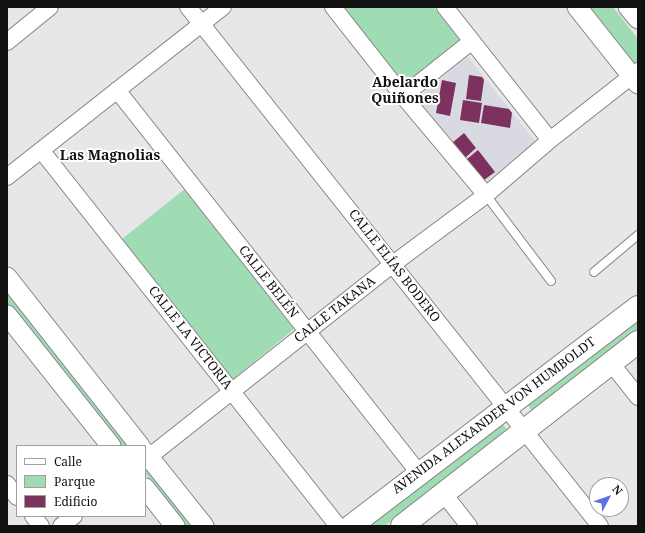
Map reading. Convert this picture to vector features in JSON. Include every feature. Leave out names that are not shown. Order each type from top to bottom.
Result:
[{"type":"main road","name":"AVENIDA ALEXANDER VON HUMBOLDT","points":[[351,526],[638,307]]},
{"type":"main road","points":[[402,526],[638,342]]},
{"type":"street","name":"CALLE ELÍAS BODERO","points":[[188,7],[600,526]]},
{"type":"street","points":[[7,177],[223,7]]},
{"type":"street","points":[[332,7],[403,96],[486,195]]},
{"type":"street","points":[[445,7],[550,140]]},
{"type":"street","points":[[577,7],[636,77]]},
{"type":"street","points":[[628,7],[638,19]]},
{"type":"street","points":[[7,42],[47,8]]},
{"type":"street","points":[[403,96],[472,41]]},
{"type":"street","name":"CALLE TAKANA","points":[[146,453],[232,391],[393,264],[486,195],[550,140],[636,77]]},
{"type":"street","name":"CALLE BELÉN","points":[[117,90],[419,474]]},
{"type":"street","name":"CALLE LA VICTORIA","points":[[41,150],[338,526]]},
{"type":"street","points":[[7,277],[138,445]]},
{"type":"street","points":[[7,315],[110,445]]},
{"type":"street","points":[[611,363],[638,397]]},
{"type":"street","points":[[146,455],[204,526]]},
{"type":"street","points":[[7,484],[16,495]]},
{"type":"street","points":[[146,489],[175,526]]},
{"type":"street","points":[[444,494],[469,526]]},
{"type":"street","points":[[34,517],[41,526]]},
{"type":"street","points":[[61,526],[73,517]]},
{"type":"lane","points":[[486,195],[551,281]]},
{"type":"lane","points":[[594,272],[638,235]]},
{"type":"shaded area","points":[[467,56],[535,141],[484,184],[417,99]]},
{"type":"green space","points":[[342,7],[434,7],[462,43],[407,88]]},
{"type":"green space","points":[[590,7],[613,7],[638,39],[638,63],[634,63]]},
{"type":"green space","points":[[186,188],[294,329],[232,380],[122,239]]},
{"type":"green space","points":[[7,289],[134,445],[121,445],[7,305]]},
{"type":"green space","points":[[638,314],[638,333],[533,413],[525,400]]},
{"type":"green space","points":[[500,421],[508,431],[385,526],[362,526]]},
{"type":"green space","points":[[150,465],[197,526],[186,526],[146,474],[146,468]]},
{"type":"building","points":[[469,75],[482,77],[484,80],[481,101],[466,99]]},
{"type":"building","points":[[442,80],[456,83],[450,116],[436,113]]},
{"type":"building","points":[[463,100],[482,103],[479,123],[460,120]]},
{"type":"building","points":[[484,105],[509,109],[512,113],[510,128],[481,123]]},
{"type":"building","points":[[464,133],[476,148],[465,158],[452,143]]},
{"type":"building","points":[[478,150],[495,172],[484,180],[467,159]]},
{"type":"district","name":"Abelardo Quiñones","points":[[405,92]]},
{"type":"district","name":"Las Magnolias","points":[[110,156]]}]
